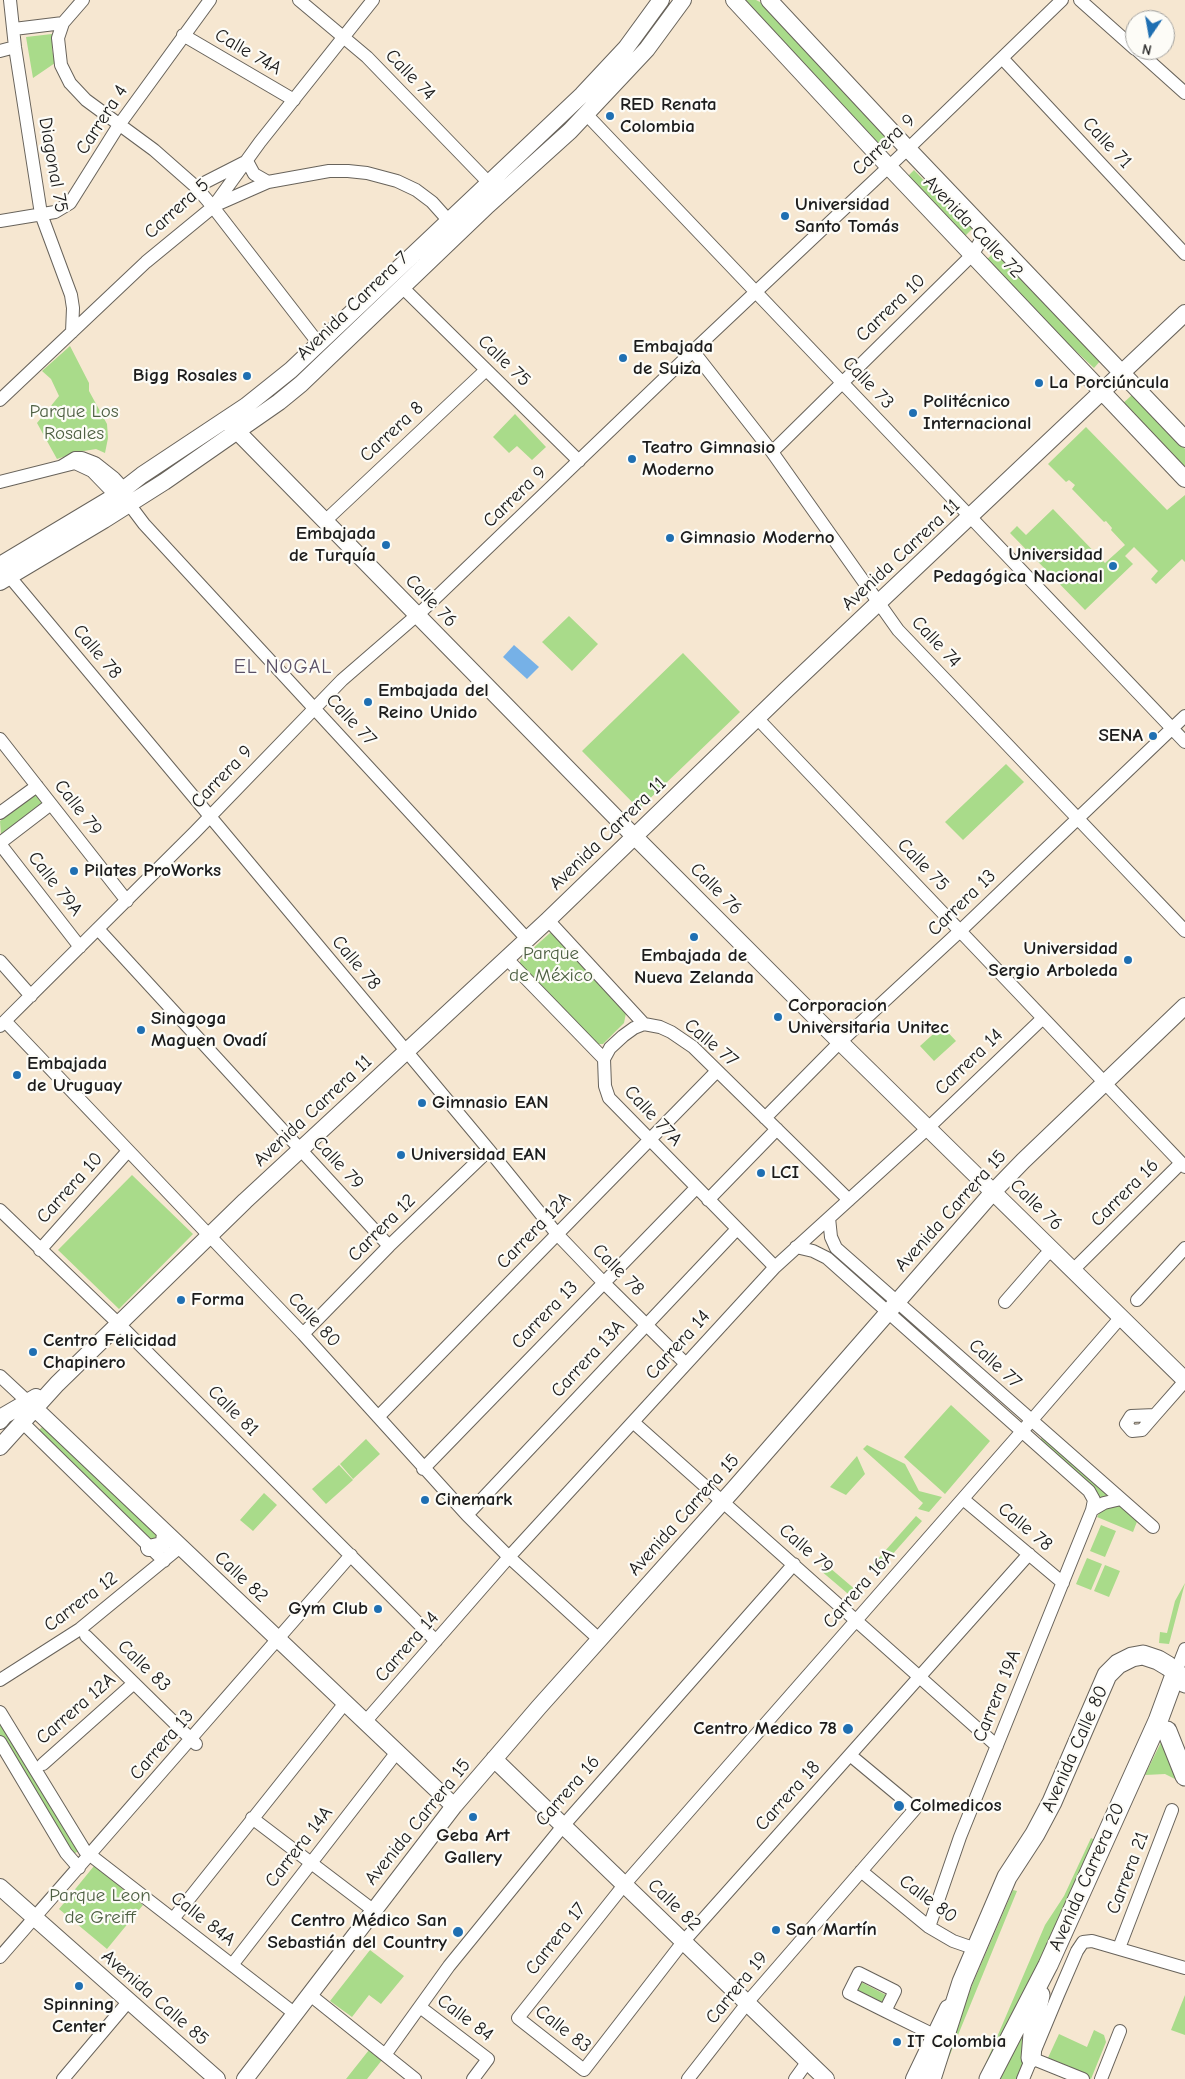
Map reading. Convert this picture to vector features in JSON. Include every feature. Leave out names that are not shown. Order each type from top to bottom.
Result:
[{"type":"highway","name":"Avenida Calle 80","points":[[976,1949],[1007,1877],[1035,1834],[1052,1802],[1107,1675],[1118,1664],[1132,1657],[1143,1655],[1158,1660],[1181,1677]]},
{"type":"highway","name":"Avenida Carrera 20","points":[[989,2079],[1048,1964],[1158,1721],[1181,1677]]},
{"type":"highway","points":[[1168,1731],[1185,1776]]},
{"type":"highway","points":[[930,2079],[962,1982],[976,1949]]},
{"type":"highway","points":[[1031,2058],[1034,2022],[1048,1964]]},
{"type":"main road","name":"Avenida Carrera 7","points":[[231,426],[582,95],[612,64],[661,0]]},
{"type":"main road","name":"Avenida Carrera 7","points":[[3,574],[123,496],[142,475],[279,402],[586,114],[642,55],[683,0]]},
{"type":"main road","points":[[666,25],[691,0]]},
{"type":"main road","name":"Avenida Calle 72","points":[[769,0],[908,149],[1185,439]]},
{"type":"main road","name":"Avenida Calle 72","points":[[734,2],[1185,479]]},
{"type":"main road","name":"Avenida Carrera 11","points":[[0,1420],[31,1406],[57,1384],[300,1150],[507,959],[757,718],[1185,313]]},
{"type":"main road","name":"Calle 76","points":[[231,426],[634,836],[840,1042],[1185,1380]]},
{"type":"main road","name":"Avenida Carrera 15","points":[[245,2079],[290,2010],[309,1994],[454,1806],[494,1759],[723,1502],[993,1192],[1185,1006]]},
{"type":"main road","name":"Avenida Carrera 11","points":[[0,1447],[23,1423],[31,1406]]},
{"type":"main road","name":"Calle 82","points":[[31,1406],[454,1806]]},
{"type":"main road","points":[[149,1548],[162,1545],[165,1533]]},
{"type":"main road","name":"Calle 82","points":[[494,1759],[826,2079]]},
{"type":"main road","name":"Avenida Calle 85","points":[[0,1887],[217,2079]]},
{"type":"main road","points":[[914,2079],[934,2035],[962,1982]]},
{"type":"street","name":"Diagonal 75","points":[[10,0],[15,47],[41,214],[45,228],[52,239],[71,295],[73,308],[72,332]]},
{"type":"street","points":[[83,0],[64,24],[58,38],[61,65],[70,82],[86,100],[154,150],[196,187],[319,344]]},
{"type":"street","name":"Carrera 4","points":[[0,220],[59,210],[71,202],[119,125],[210,0]]},
{"type":"street","name":"Calle 74","points":[[298,0],[367,57],[489,183]]},
{"type":"street","name":"Carrera 5","points":[[0,400],[146,262],[213,207],[373,0]]},
{"type":"street","name":"Carrera 9","points":[[3,1024],[127,901],[357,666],[418,616],[693,351],[889,168],[1062,0]]},
{"type":"street","points":[[1080,0],[1125,39]]},
{"type":"street","points":[[14,29],[64,24]]},
{"type":"street","name":"Calle 74A","points":[[184,35],[294,100]]},
{"type":"street","points":[[0,51],[15,47]]},
{"type":"street","name":"Calle 71","points":[[1002,58],[1185,254]]},
{"type":"street","points":[[1148,60],[1185,93]]},
{"type":"street","name":"Calle 73","points":[[586,114],[1185,742]]},
{"type":"street","points":[[196,187],[247,161],[254,174],[268,182]]},
{"type":"street","points":[[213,207],[268,182],[329,171],[367,174],[397,181],[416,190],[440,210],[449,221]]},
{"type":"street","points":[[14,217],[34,224],[52,239]]},
{"type":"street","name":"Carrera 10","points":[[772,452],[972,255],[980,242],[983,228]]},
{"type":"street","name":"Calle 75","points":[[402,287],[579,461]]},
{"type":"street","name":"Calle 74","points":[[693,351],[772,452],[898,630],[1185,931]]},
{"type":"street","name":"Carrera 8","points":[[325,521],[486,370]]},
{"type":"street","name":"Calle 77","points":[[0,482],[62,466],[75,458],[88,460],[102,468],[144,524],[528,939]]},
{"type":"street","name":"Calle 78","points":[[3,574],[210,817],[557,1234],[602,1282],[686,1364]]},
{"type":"street","name":"Carrera 13","points":[[765,1118],[840,1042],[960,931],[1185,716]]},
{"type":"street","name":"Calle 75","points":[[757,718],[1183,1165]]},
{"type":"street","name":"Calle 79","points":[[0,739],[127,901]]},
{"type":"street","points":[[0,813],[37,786]]},
{"type":"street","points":[[0,844],[51,804]]},
{"type":"street","name":"Calle 79A","points":[[0,844],[80,947]]},
{"type":"street","points":[[507,959],[604,1059],[610,1048],[623,1036],[644,1024],[548,920]]},
{"type":"street","name":"Calle 79","points":[[98,929],[389,1246]]},
{"type":"street","points":[[0,960],[31,996]]},
{"type":"street","name":"Carrera 14","points":[[365,1722],[509,1557],[775,1267],[928,1128],[1042,1018]]},
{"type":"street","name":"Calle 80","points":[[3,1024],[130,1153],[303,1334],[467,1515],[509,1557],[600,1640]]},
{"type":"street","name":"Calle 77","points":[[644,1024],[660,1027],[671,1032],[693,1047],[849,1200]]},
{"type":"street","name":"Calle 77A","points":[[604,1059],[603,1078],[609,1098],[649,1141],[775,1267]]},
{"type":"street","name":"Carrera 12A","points":[[378,1417],[718,1071]]},
{"type":"street","points":[[708,1200],[777,1129]]},
{"type":"street","name":"Carrera 12","points":[[303,1334],[389,1246],[489,1150]]},
{"type":"street","name":"Carrera 10","points":[[41,1251],[130,1153]]},
{"type":"street","name":"Carrera 16","points":[[1073,1270],[1183,1165]]},
{"type":"street","name":"Carrera 13","points":[[423,1468],[602,1282],[696,1188]]},
{"type":"street","name":"Calle 81","points":[[0,1210],[119,1324],[436,1641]]},
{"type":"street","name":"Calle 77","points":[[829,1218],[831,1237],[836,1248],[892,1308],[1022,1432],[1089,1491],[1094,1500],[1092,1510]]},
{"type":"street","name":"Carrera 13A","points":[[467,1515],[737,1229]]},
{"type":"street","name":"Calle 77","points":[[796,1248],[813,1251],[827,1258],[892,1308],[1031,1421],[1154,1527]]},
{"type":"street","points":[[1137,1300],[1185,1248]]},
{"type":"street","points":[[1005,1302],[1045,1256],[1053,1250]]},
{"type":"street","name":"Carrera 16A","points":[[624,1884],[1121,1317]]},
{"type":"street","name":"Calle 82","points":[[0,1376],[31,1406]]},
{"type":"street","points":[[1155,1415],[1185,1380]]},
{"type":"street","name":"Calle 79","points":[[633,1422],[857,1619],[997,1746]]},
{"type":"street","points":[[23,1423],[164,1561]]},
{"type":"street","name":"Calle 78","points":[[963,1499],[1063,1583]]},
{"type":"street","points":[[1092,1510],[1104,1503],[1121,1499]]},
{"type":"street","name":"Carrera 19A","points":[[929,1927],[960,1838],[1092,1510]]},
{"type":"street","name":"Carrera 12","points":[[0,1680],[80,1629],[180,1547]]},
{"type":"street","name":"Carrera 18","points":[[584,2070],[684,1942],[1029,1554]]},
{"type":"street","name":"Carrera 13","points":[[0,1958],[194,1742],[351,1555]]},
{"type":"street","name":"Carrera 16","points":[[385,2055],[449,1966],[562,1826],[794,1564]]},
{"type":"street","name":"Calle 83","points":[[86,1636],[194,1742]]},
{"type":"street","points":[[1181,1677],[1185,1649]]},
{"type":"street","name":"Carrera 12A","points":[[42,1764],[134,1683]]},
{"type":"street","points":[[173,1919],[345,1703]]},
{"type":"street","name":"Calle 84A","points":[[0,1712],[82,1847],[90,1856],[290,2010]]},
{"type":"street","points":[[0,1742],[66,1853],[79,1868]]},
{"type":"street","name":"Carrera 14A","points":[[232,1965],[398,1752]]},
{"type":"street","name":"Carrera 19","points":[[688,2079],[747,2002],[915,1809],[850,1755]]},
{"type":"street","name":"Carrera 21","points":[[1119,1948],[1172,1810]]},
{"type":"street","points":[[252,1818],[373,1910]]},
{"type":"street","name":"Calle 80","points":[[861,1871],[929,1927],[953,1941],[976,1949]]},
{"type":"street","name":"Carrera 17","points":[[518,2018],[624,1884]]},
{"type":"street","points":[[1023,2079],[1077,1951],[1083,1942],[1092,1940],[1185,1968]]},
{"type":"street","points":[[309,1994],[415,2079]]},
{"type":"street","points":[[63,2079],[128,2002]]},
{"type":"street","name":"Calle 84","points":[[420,2007],[488,2059],[473,2079]]},
{"type":"street","points":[[885,2011],[934,2035]]},
{"type":"street","name":"Calle 83","points":[[518,2018],[584,2070]]},
{"type":"street","points":[[1101,2079],[1120,2030]]},
{"type":"street","points":[[1031,2058],[1083,2079]]},
{"type":"street","points":[[795,2079],[808,2062]]},
{"type":"green space","points":[[740,0],[756,0],[764,4],[896,142],[886,152]]},
{"type":"green space","points":[[52,34],[52,49],[55,63],[33,78],[26,37]]},
{"type":"green space","points":[[914,170],[942,199],[954,207],[974,227],[964,237],[907,177]]},
{"type":"green space","points":[[996,251],[1101,360],[1094,368],[1050,327],[986,260]]},
{"type":"green space","name":"Parque Los Rosales","points":[[70,346],[89,383],[89,391],[107,424],[108,438],[105,453],[96,449],[78,452],[57,459],[37,423],[59,396],[51,379],[42,371]]},
{"type":"green space","name":"La Porciúncula","points":[[1132,395],[1185,449],[1185,469],[1121,405]]},
{"type":"green space","points":[[515,414],[546,447],[532,460],[517,446],[509,453],[493,437]]},
{"type":"green space","points":[[1086,427],[1167,510],[1185,495],[1185,562],[1182,559],[1156,584],[1151,579],[1158,571],[1134,547],[1125,556],[1133,564],[1085,610],[1010,533],[1017,526],[1026,535],[1053,509],[1105,563],[1125,545],[1111,530],[1112,528],[1106,521],[1104,522],[1072,489],[1075,485],[1069,480],[1066,482],[1048,464]]},
{"type":"green space","points":[[569,616],[598,644],[572,671],[542,642]]},
{"type":"green space","points":[[683,653],[740,712],[639,809],[582,751]]},
{"type":"green space","points":[[1006,764],[1024,782],[963,840],[945,822]]},
{"type":"green space","points":[[38,793],[46,803],[1,835],[0,821]]},
{"type":"green space","name":"Parque de México","points":[[550,933],[553,933],[626,1013],[624,1023],[603,1044],[596,1044],[519,965],[521,959]]},
{"type":"green space","points":[[942,1026],[956,1041],[934,1061],[920,1046]]},
{"type":"green space","points":[[132,1175],[193,1234],[119,1309],[58,1250]]},
{"type":"green space","points":[[951,1405],[990,1441],[945,1494],[904,1457]]},
{"type":"green space","points":[[46,1423],[161,1534],[151,1545],[36,1433]]},
{"type":"green space","points":[[1043,1436],[1113,1496],[1097,1501],[1097,1492],[1094,1487],[1040,1440]]},
{"type":"green space","points":[[366,1439],[380,1454],[353,1479],[340,1464]]},
{"type":"green space","points":[[867,1445],[905,1464],[919,1491],[942,1497],[929,1512],[918,1509],[923,1503],[863,1449]]},
{"type":"green space","points":[[857,1456],[865,1474],[846,1495],[830,1487]]},
{"type":"green space","points":[[339,1465],[353,1480],[326,1504],[312,1489]]},
{"type":"green space","points":[[264,1493],[277,1505],[253,1531],[240,1520]]},
{"type":"green space","points":[[1112,1506],[1121,1506],[1138,1519],[1133,1532],[1097,1517],[1101,1510]]},
{"type":"green space","points":[[916,1516],[922,1521],[875,1574],[869,1569]]},
{"type":"green space","points":[[1101,1525],[1116,1531],[1105,1557],[1090,1551]]},
{"type":"green space","points":[[1087,1558],[1102,1564],[1091,1590],[1076,1584]]},
{"type":"green space","points":[[823,1562],[857,1591],[853,1594],[847,1593],[820,1570]]},
{"type":"green space","points":[[1105,1565],[1120,1571],[1109,1597],[1094,1591]]},
{"type":"green space","points":[[1185,1583],[1169,1644],[1159,1643],[1160,1632],[1167,1633],[1175,1601]]},
{"type":"green space","points":[[0,1719],[79,1851],[71,1855],[0,1736]]},
{"type":"green space","points":[[1164,1736],[1183,1783],[1165,1774],[1145,1775]]},
{"type":"green space","points":[[1091,1838],[1095,1840],[1075,1892],[979,2079],[1045,1925],[1064,1896]]},
{"type":"green space","name":"Parque Leon de Greiff","points":[[94,1866],[143,1905],[107,1949],[59,1909]]},
{"type":"green space","points":[[1013,1890],[1017,1891],[940,2079],[952,2032]]},
{"type":"green space","points":[[370,1950],[404,1976],[381,2004],[369,1995],[352,2017],[330,2001]]},
{"type":"green space","points":[[861,1982],[886,1995],[880,2006],[855,1993]]},
{"type":"green space","points":[[1185,1995],[1185,2035],[1171,2030]]},
{"type":"green space","points":[[1032,2009],[1027,2052],[1018,2079],[997,2079]]},
{"type":"green space","points":[[1094,2030],[1104,2035],[1106,2042],[1091,2079],[1047,2060],[1059,2034],[1087,2047]]},
{"type":"green space","points":[[369,2050],[382,2060],[367,2079],[346,2079]]},
{"type":"water","points":[[514,645],[539,667],[527,679],[503,657]]},
{"type":"place","name":"RED Renata Colombia","points":[[610,116]]},
{"type":"place","name":"Universidad Santo Tomás","points":[[785,216]]},
{"type":"place","name":"Embajada de Suiza","points":[[623,358]]},
{"type":"place","name":"Bigg Rosales","points":[[247,376]]},
{"type":"place","name":"La Porciúncula","points":[[1039,383]]},
{"type":"place","name":"Politécnico Internacional","points":[[913,413]]},
{"type":"place","name":"Teatro Gimnasio Moderno","points":[[632,459]]},
{"type":"place","name":"Gimnasio Moderno","points":[[670,538]]},
{"type":"place","name":"Embajada de Turquía","points":[[386,545]]},
{"type":"place","name":"Universidad Pedagógica Nacional","points":[[1113,566]]},
{"type":"place","name":"Embajada del Reino Unido","points":[[368,702]]},
{"type":"place","name":"SENA","points":[[1153,736]]},
{"type":"place","name":"Pilates ProWorks","points":[[74,871]]},
{"type":"place","name":"Embajada de Nueva Zelanda","points":[[694,937]]},
{"type":"place","name":"Universidad Sergio Arboleda","points":[[1128,960]]},
{"type":"place","name":"Corporacion Universitaria Unitec","points":[[778,1017]]},
{"type":"place","name":"Sinagoga Maguen Ovadí","points":[[141,1030]]},
{"type":"place","name":"Embajada de Uruguay","points":[[17,1075]]},
{"type":"place","name":"Gimnasio EAN","points":[[422,1103]]},
{"type":"place","name":"Universidad EAN","points":[[401,1155]]},
{"type":"place","name":"LCI","points":[[761,1173]]},
{"type":"place","name":"Forma","points":[[181,1300]]},
{"type":"place","name":"Centro Felicidad Chapinero","points":[[33,1352]]},
{"type":"place","name":"Cinemark","points":[[425,1500]]},
{"type":"place","name":"Gym Club","points":[[378,1609]]},
{"type":"place","name":"Centro Medico 78","points":[[848,1729]]},
{"type":"place","name":"Colmedicos","points":[[899,1806]]},
{"type":"place","name":"Geba Art Gallery","points":[[473,1817]]},
{"type":"place","name":"San Martín","points":[[776,1930]]},
{"type":"place","name":"Centro Médico San Sebastián del Country","points":[[458,1932]]},
{"type":"place","name":"Spinning Center","points":[[79,1986]]},
{"type":"place","name":"IT Colombia","points":[[897,2042]]},
{"type":"district","name":"EL NOGAL","points":[[283,667]]}]
